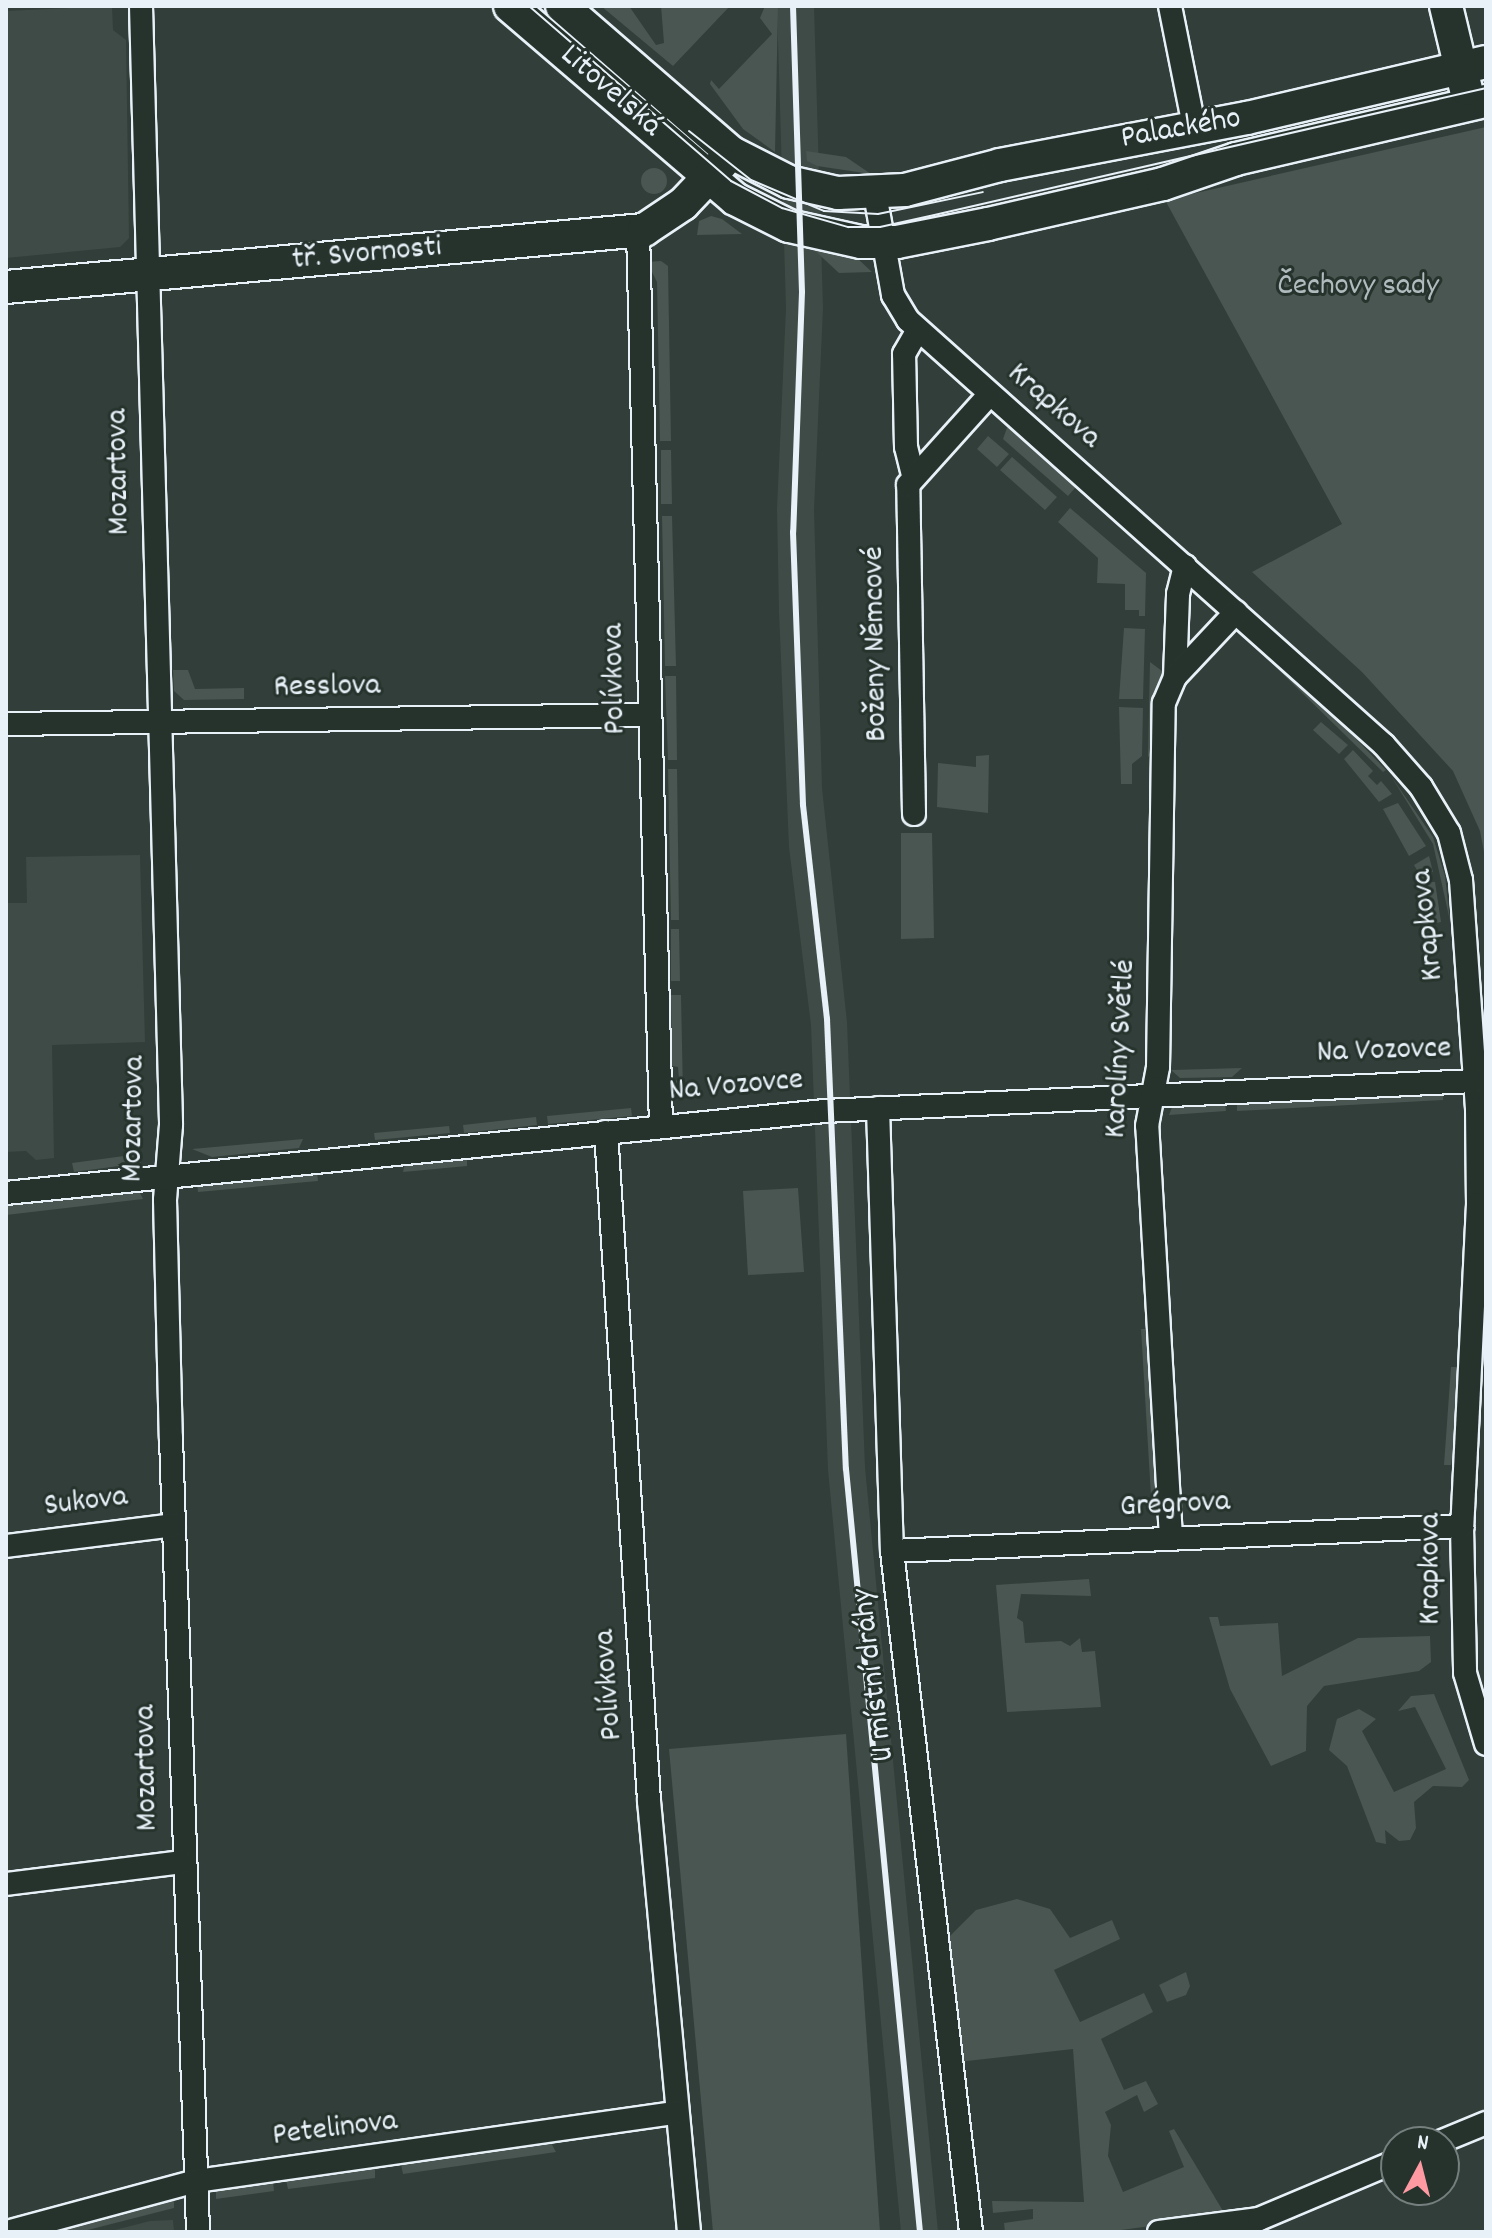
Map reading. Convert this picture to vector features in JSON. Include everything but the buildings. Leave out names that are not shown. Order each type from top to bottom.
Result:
[{"type":"main road","name":"Litovelská","points":[[510,6],[709,179],[776,221],[838,238],[882,243]]},
{"type":"main road","name":"Litovelská","points":[[562,6],[732,153],[799,185],[875,194]]},
{"type":"main road","points":[[1446,6],[1473,65],[1478,103]]},
{"type":"main road","name":"Palackého","points":[[875,194],[1194,126],[1247,118],[1473,65]]},
{"type":"main road","name":"Palackého","points":[[882,243],[1139,190],[1236,159],[1478,103]]},
{"type":"main road","points":[[709,179],[732,153]]},
{"type":"main road","name":"tř. Svornosti","points":[[6,287],[638,231],[655,227],[709,179]]},
{"type":"street","name":"Mozartova","points":[[141,6],[171,1125],[166,1220],[182,1862],[198,2232]]},
{"type":"street","points":[[1170,6],[1194,126]]},
{"type":"street","name":"Krapkova","points":[[875,194],[893,295],[918,330],[1384,745],[1440,813],[1461,880],[1474,1081],[1478,1204],[1462,1526],[1465,1673],[1486,1744]]},
{"type":"street","name":"Polívkova","points":[[638,231],[661,1126]]},
{"type":"street","name":"Boženy Němcové","points":[[914,814],[906,499],[913,475],[906,447],[904,354],[918,330]]},
{"type":"street","points":[[913,475],[990,394]]},
{"type":"street","name":"Karolíny Světlé","points":[[1171,1538],[1148,1155],[1153,1095],[1164,703],[1175,677],[1178,594],[1185,566]]},
{"type":"street","points":[[1175,677],[1236,612]]},
{"type":"street","name":"Resslova","points":[[6,724],[649,715]]},
{"type":"street","name":"Na Vozovce","points":[[6,1193],[196,1170],[878,1108],[1474,1081]]},
{"type":"street","name":"U místní dráhy","points":[[878,1108],[892,1551],[971,2232]]},
{"type":"street","name":"Polívkova","points":[[599,1133],[649,1801],[689,2232]]},
{"type":"street","name":"Sukova","points":[[6,1546],[174,1525]]},
{"type":"street","name":"Grégrova","points":[[892,1551],[1462,1526]]},
{"type":"street","points":[[6,1884],[182,1862]]},
{"type":"street","name":"Petelinova","points":[[7,2232],[196,2181],[676,2113]]},
{"type":"street","points":[[1460,2134],[1486,2123]]},
{"type":"street","points":[[1159,2232],[1255,2224],[1380,2168]]},
{"type":"shaded area","points":[[112,6],[113,30],[126,40],[129,238],[120,247],[6,258],[6,11]]},
{"type":"shaded area","points":[[777,6],[814,6],[823,308],[814,510],[822,788],[847,1022],[865,1467],[938,2232],[901,2232],[828,1470],[811,1025],[789,847],[779,612],[777,509],[786,308]]},
{"type":"shaded area","points":[[140,855],[145,1042],[52,1045],[54,1158],[36,1160],[26,1151],[6,1152],[6,903],[27,903],[26,857]]},
{"type":"shaded area","points":[[173,2220],[174,2232],[107,2232],[150,2221]]},
{"type":"green space","points":[[601,6],[629,6],[656,45],[664,43],[661,6],[730,6],[673,66]]},
{"type":"green space","points":[[765,6],[778,6],[775,152],[743,129],[710,84],[711,80],[719,89],[772,34],[760,18]]},
{"type":"green space","name":"Čechovy sady","points":[[1486,127],[1486,863],[1480,831],[1453,771],[1362,672],[1252,572],[1342,524],[1165,200]]},
{"type":"green space","points":[[806,151],[846,157],[871,174],[817,166],[807,161]]},
{"type":"green space","points":[[654,168],[663,172],[667,181],[663,190],[654,194],[645,190],[641,181],[645,172]]},
{"type":"green space","points":[[711,216],[722,219],[742,234],[697,235],[699,221]]},
{"type":"green space","points":[[812,248],[857,258],[872,272],[839,273]]},
{"type":"green space","points":[[661,261],[668,266],[671,441],[660,441],[657,282],[647,262]]},
{"type":"green space","points":[[1008,425],[1076,487],[1068,496],[1003,439]]},
{"type":"green space","points":[[988,436],[1009,454],[997,467],[977,449]]},
{"type":"green space","points":[[661,450],[671,450],[672,504],[661,504]]},
{"type":"green space","points":[[1012,457],[1057,497],[1045,510],[1000,470]]},
{"type":"green space","points":[[1070,508],[1146,573],[1145,616],[1139,616],[1139,610],[1125,610],[1125,584],[1097,583],[1098,558],[1058,522]]},
{"type":"green space","points":[[662,516],[672,516],[676,666],[665,666]]},
{"type":"green space","points":[[1124,628],[1145,629],[1143,699],[1119,699]]},
{"type":"green space","points":[[1244,636],[1336,718],[1386,770],[1383,772]]},
{"type":"green space","points":[[1150,662],[1166,674],[1155,695],[1155,751],[1148,757]]},
{"type":"green space","points":[[173,670],[188,670],[195,689],[244,688],[244,699],[184,700],[174,691]]},
{"type":"green space","points":[[665,676],[676,676],[677,760],[668,760]]},
{"type":"green space","points":[[1119,707],[1143,708],[1142,756],[1132,764],[1132,784],[1121,784]]},
{"type":"green space","points":[[1321,722],[1348,745],[1339,754],[1313,730]]},
{"type":"green space","points":[[1353,750],[1373,771],[1368,776],[1377,785],[1381,781],[1392,794],[1379,802],[1344,759]]},
{"type":"green space","points":[[989,755],[988,813],[937,807],[938,763],[976,767],[976,756]]},
{"type":"green space","points":[[668,769],[677,769],[679,920],[671,920]]},
{"type":"green space","points":[[1391,776],[1433,837],[1445,876],[1450,921],[1433,844]]},
{"type":"green space","points":[[1398,803],[1426,846],[1409,856],[1383,809]]},
{"type":"green space","points":[[901,833],[932,833],[934,938],[901,939]]},
{"type":"green space","points":[[1429,856],[1433,872],[1426,873],[1427,882],[1435,882],[1441,922],[1432,924],[1424,882],[1414,865]]},
{"type":"green space","points":[[671,929],[679,929],[680,981],[671,981]]},
{"type":"green space","points":[[671,995],[681,995],[683,1093],[673,1094],[672,1081],[679,1080],[678,1067],[672,1066]]},
{"type":"green space","points":[[1242,1068],[1232,1077],[1180,1078],[1171,1070]]},
{"type":"green space","points":[[1443,1093],[1443,1100],[1237,1111],[1237,1102]]},
{"type":"green space","points":[[1225,1103],[1226,1111],[1169,1115],[1173,1105]]},
{"type":"green space","points":[[631,1108],[632,1116],[548,1124],[547,1116]]},
{"type":"green space","points":[[536,1117],[537,1125],[464,1133],[463,1125]]},
{"type":"green space","points":[[449,1126],[450,1133],[375,1140],[374,1133]]},
{"type":"green space","points":[[303,1139],[299,1148],[212,1157],[192,1149]]},
{"type":"green space","points":[[139,1154],[141,1163],[74,1172],[72,1163]]},
{"type":"green space","points":[[467,1157],[467,1166],[403,1172],[405,1163]]},
{"type":"green space","points":[[317,1171],[318,1181],[198,1192],[197,1183]]},
{"type":"green space","points":[[798,1188],[804,1272],[748,1275],[743,1191]]},
{"type":"green space","points":[[138,1189],[143,1199],[6,1215],[6,1206]]},
{"type":"green space","points":[[1141,1329],[1150,1329],[1160,1513],[1152,1513]]},
{"type":"green space","points":[[1451,1367],[1465,1367],[1451,1465],[1444,1465]]},
{"type":"green space","points":[[1089,1579],[1091,1596],[1021,1594],[1017,1618],[1023,1622],[1025,1643],[1061,1641],[1070,1646],[1080,1638],[1082,1652],[1095,1651],[1101,1707],[1007,1712],[996,1585]]},
{"type":"green space","points":[[1209,1617],[1218,1617],[1220,1626],[1278,1623],[1282,1676],[1358,1638],[1430,1636],[1431,1662],[1419,1671],[1324,1686],[1307,1706],[1306,1751],[1271,1766],[1230,1689]]},
{"type":"green space","points":[[1434,1694],[1469,1780],[1462,1787],[1433,1786],[1414,1802],[1416,1828],[1410,1840],[1399,1841],[1385,1830],[1386,1844],[1376,1842],[1347,1766],[1329,1750],[1337,1719],[1359,1709],[1376,1719],[1362,1731],[1394,1792],[1446,1769],[1415,1707],[1398,1711],[1411,1696]]},
{"type":"green space","points":[[846,1734],[880,2232],[713,2232],[669,1749]]},
{"type":"green space","points":[[1017,1899],[1050,1909],[1070,1938],[1112,1920],[1120,1939],[1054,1970],[1080,2022],[1144,1993],[1153,2012],[1101,2039],[1124,2090],[1146,2081],[1158,2104],[1144,2112],[1137,2095],[1105,2112],[1111,2125],[1108,2156],[1123,2192],[1184,2167],[1169,2131],[1174,2129],[1226,2216],[1106,2232],[1005,2232],[1004,2223],[1033,2219],[1033,2209],[993,2213],[992,2201],[1084,2202],[1073,2049],[958,2062],[948,1938],[976,1910]]},
{"type":"green space","points":[[1186,1972],[1190,1986],[1186,1995],[1167,2002],[1159,1985]]},
{"type":"green space","points":[[551,2143],[556,2152],[403,2174],[401,2164]]},
{"type":"green space","points":[[375,2167],[375,2178],[288,2189],[286,2180]]},
{"type":"green space","points":[[273,2181],[274,2191],[216,2199],[216,2190]]},
{"type":"green space","points":[[174,2198],[174,2208],[80,2232],[47,2232]]},
{"type":"tram line","points":[[529,6],[731,181],[782,208],[848,227],[880,227],[1486,88]]},
{"type":"tram line","points":[[689,131],[751,180],[824,211],[878,214],[983,192]]},
{"type":"railway","points":[[793,6],[802,292],[793,532],[803,805],[827,1019],[846,1469],[920,2232]]}]
